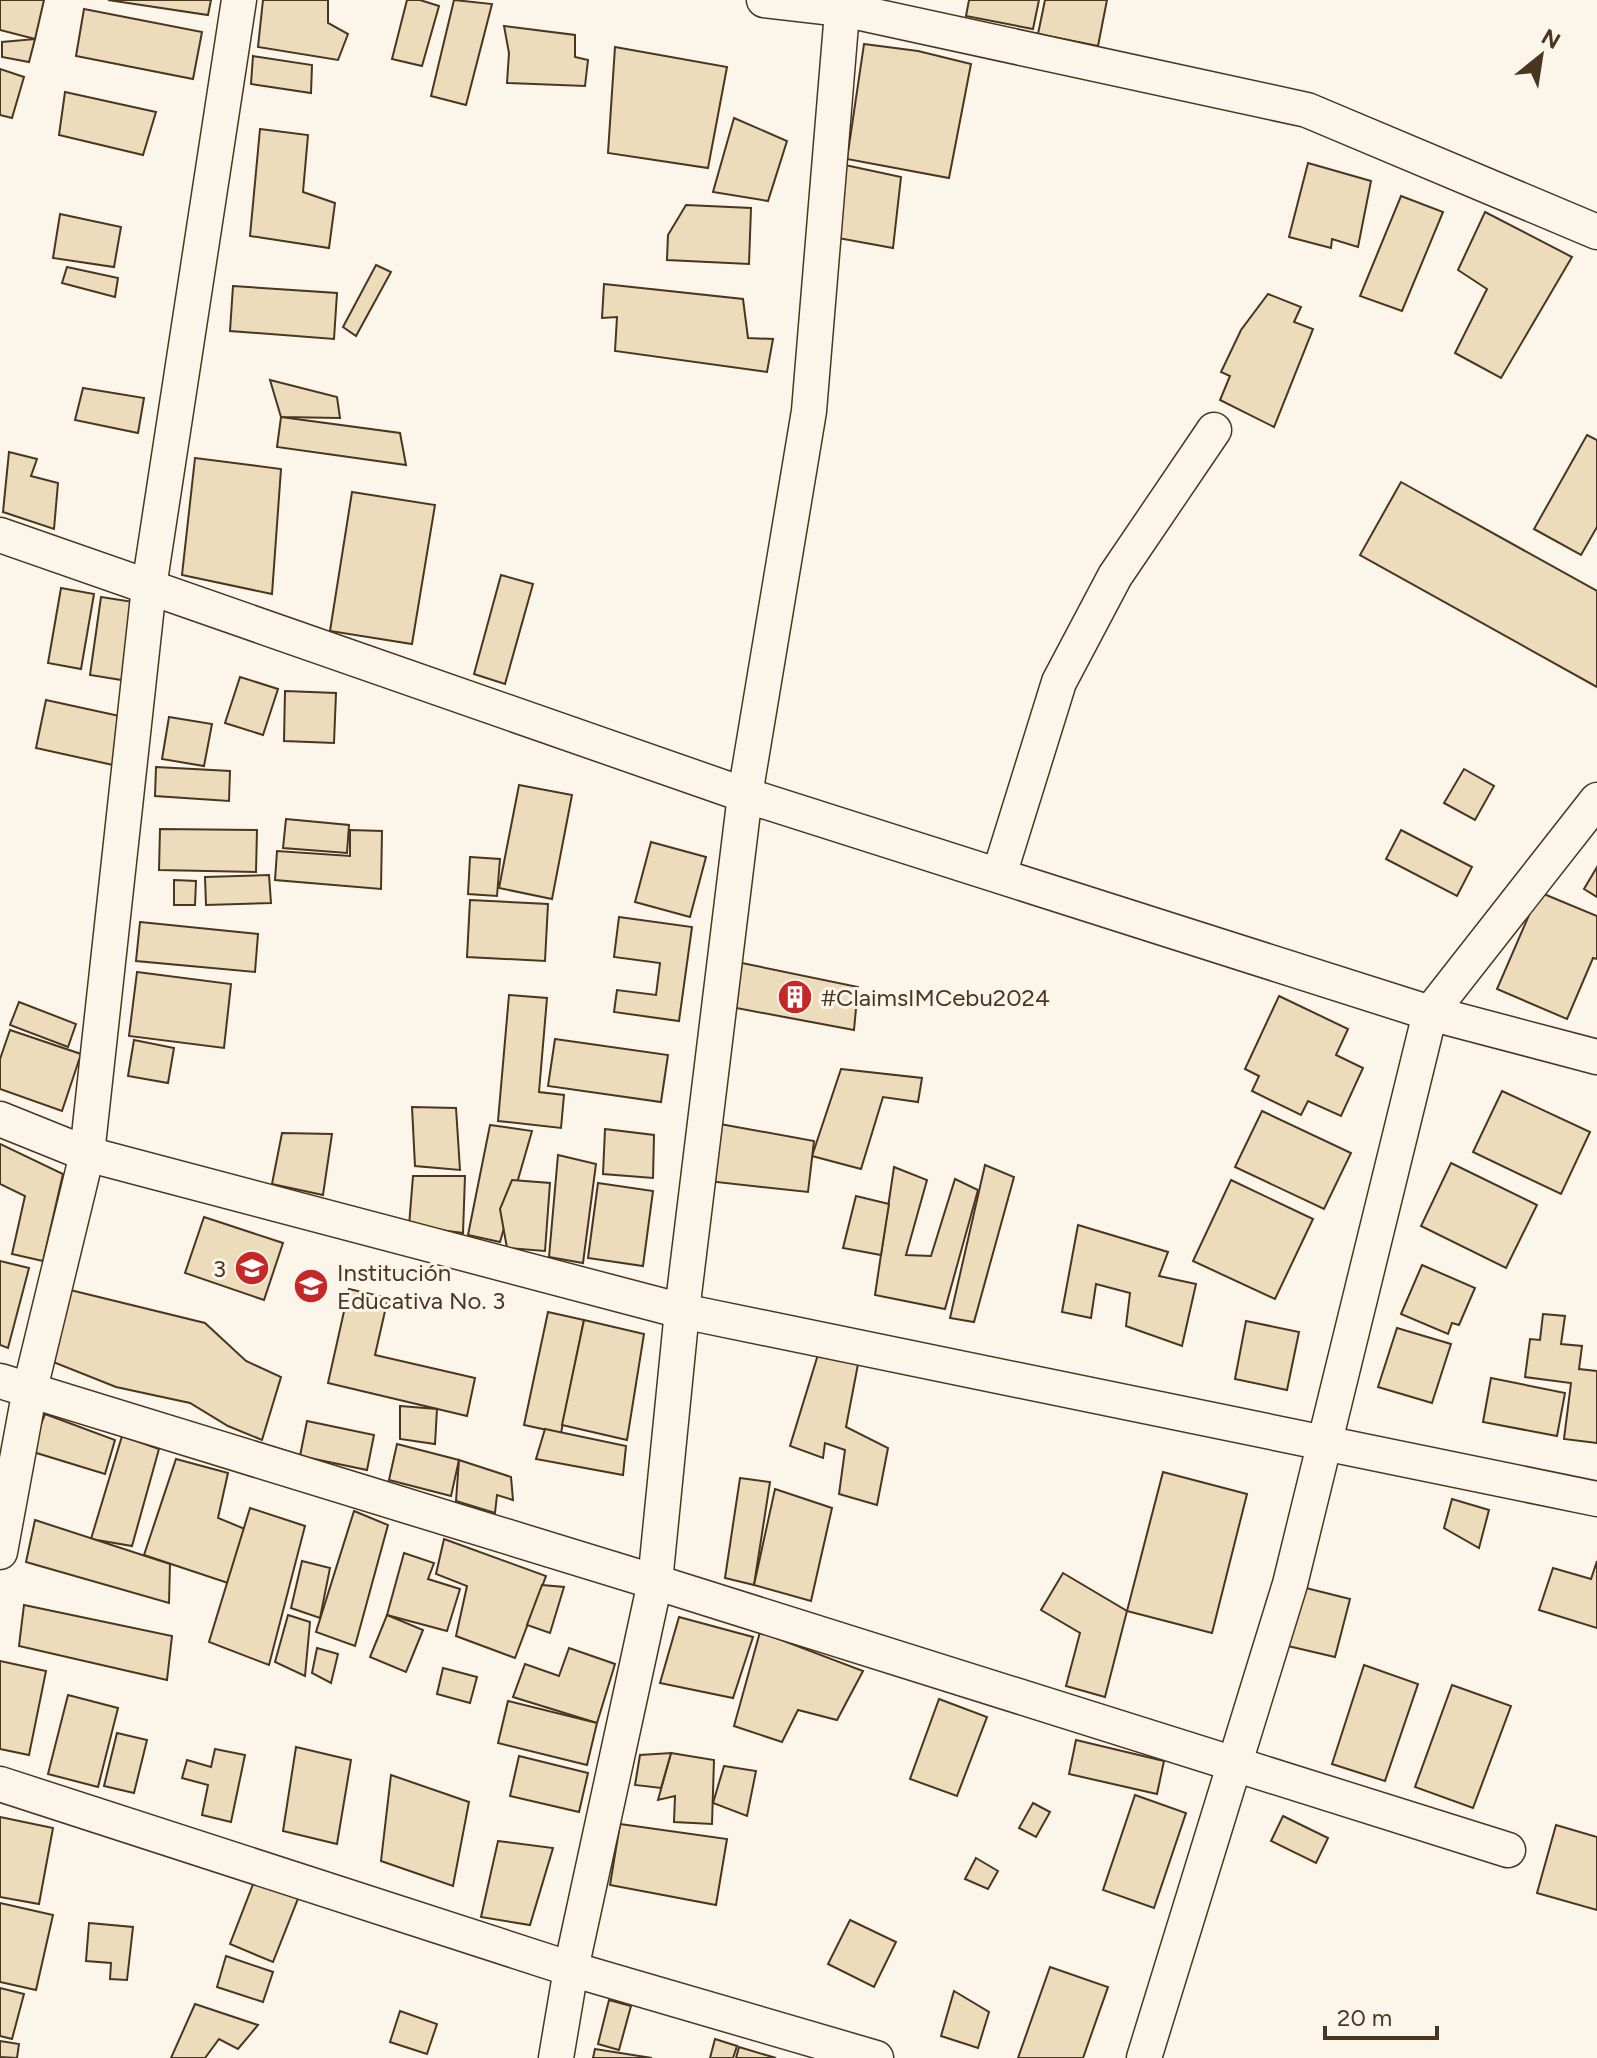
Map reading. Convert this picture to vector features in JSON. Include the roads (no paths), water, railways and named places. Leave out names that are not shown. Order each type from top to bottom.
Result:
[{"type":"street","points":[[0,1552],[15,1385],[87,1154],[149,587],[239,0]]},
{"type":"street","points":[[764,0],[842,4],[1307,110],[1597,232]]},
{"type":"street","points":[[556,2058],[571,1969],[655,1582],[682,1311],[745,795],[809,411],[842,4]]},
{"type":"street","points":[[999,875],[1059,682],[1115,576],[1214,430]]},
{"type":"street","points":[[0,535],[745,795],[1430,1013],[1597,1057]]},
{"type":"street","points":[[1144,2058],[1290,1584],[1430,1013],[1597,800]]},
{"type":"street","points":[[0,1119],[87,1154],[682,1311],[1597,1499]]},
{"type":"street","points":[[15,1385],[1508,1850]]},
{"type":"street","points":[[0,1784],[571,1969],[876,2058]]},
{"type":"place","name":"#ClaimsIMCebu2024","points":[[795,997]]},
{"type":"place","name":"3","points":[[252,1268]]},
{"type":"place","name":"Institución Educativa No. 3","points":[[311,1286]]}]
